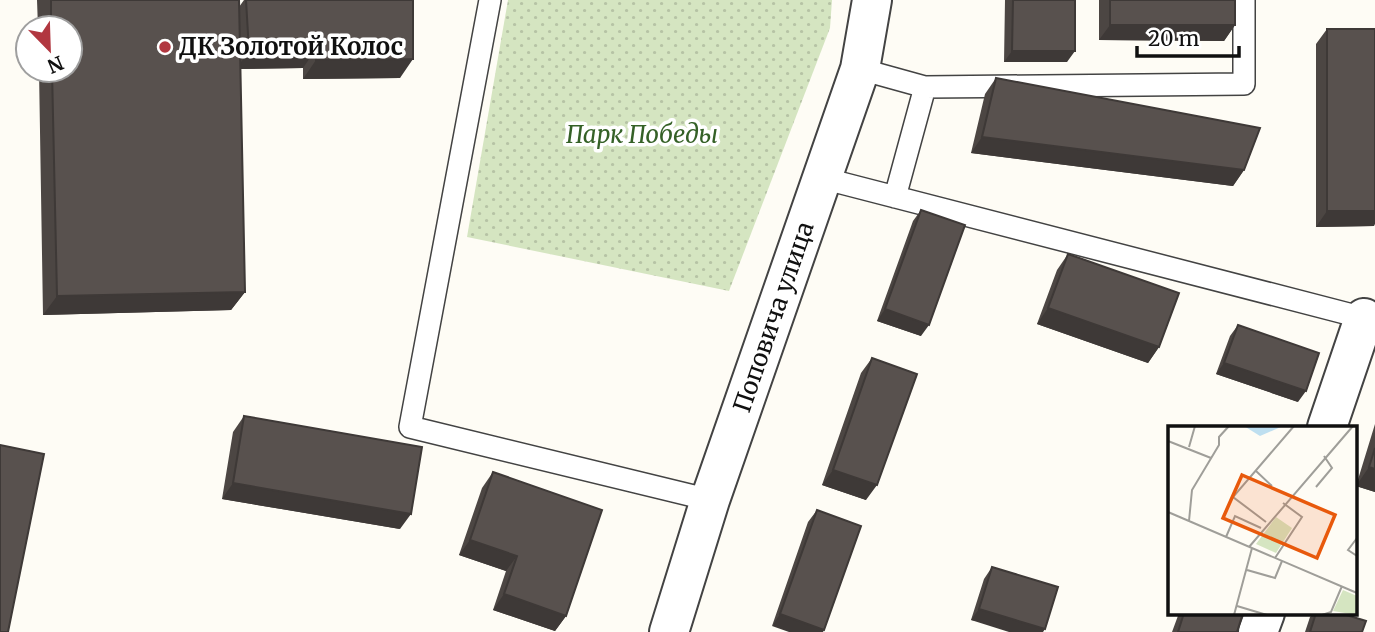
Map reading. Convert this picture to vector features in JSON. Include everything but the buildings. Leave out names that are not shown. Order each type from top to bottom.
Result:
[{"type":"street","name":"Поповича улица","points":[[669,632],[710,500],[860,69],[872,0]]},
{"type":"street","points":[[1327,426],[1364,318]]},
{"type":"street","points":[[1258,632],[1265,614]]},
{"type":"lane","points":[[490,0],[410,427],[710,500]]},
{"type":"lane","points":[[860,69],[925,87],[1244,84],[1244,0]]},
{"type":"lane","points":[[895,197],[925,87]]},
{"type":"lane","points":[[822,178],[1364,318]]},
{"type":"green space","name":"Парк Победы","points":[[508,0],[832,0],[830,28],[729,291],[467,237]]},
{"type":"place","name":"ДК Золотой Колос","points":[[165,47]]}]
